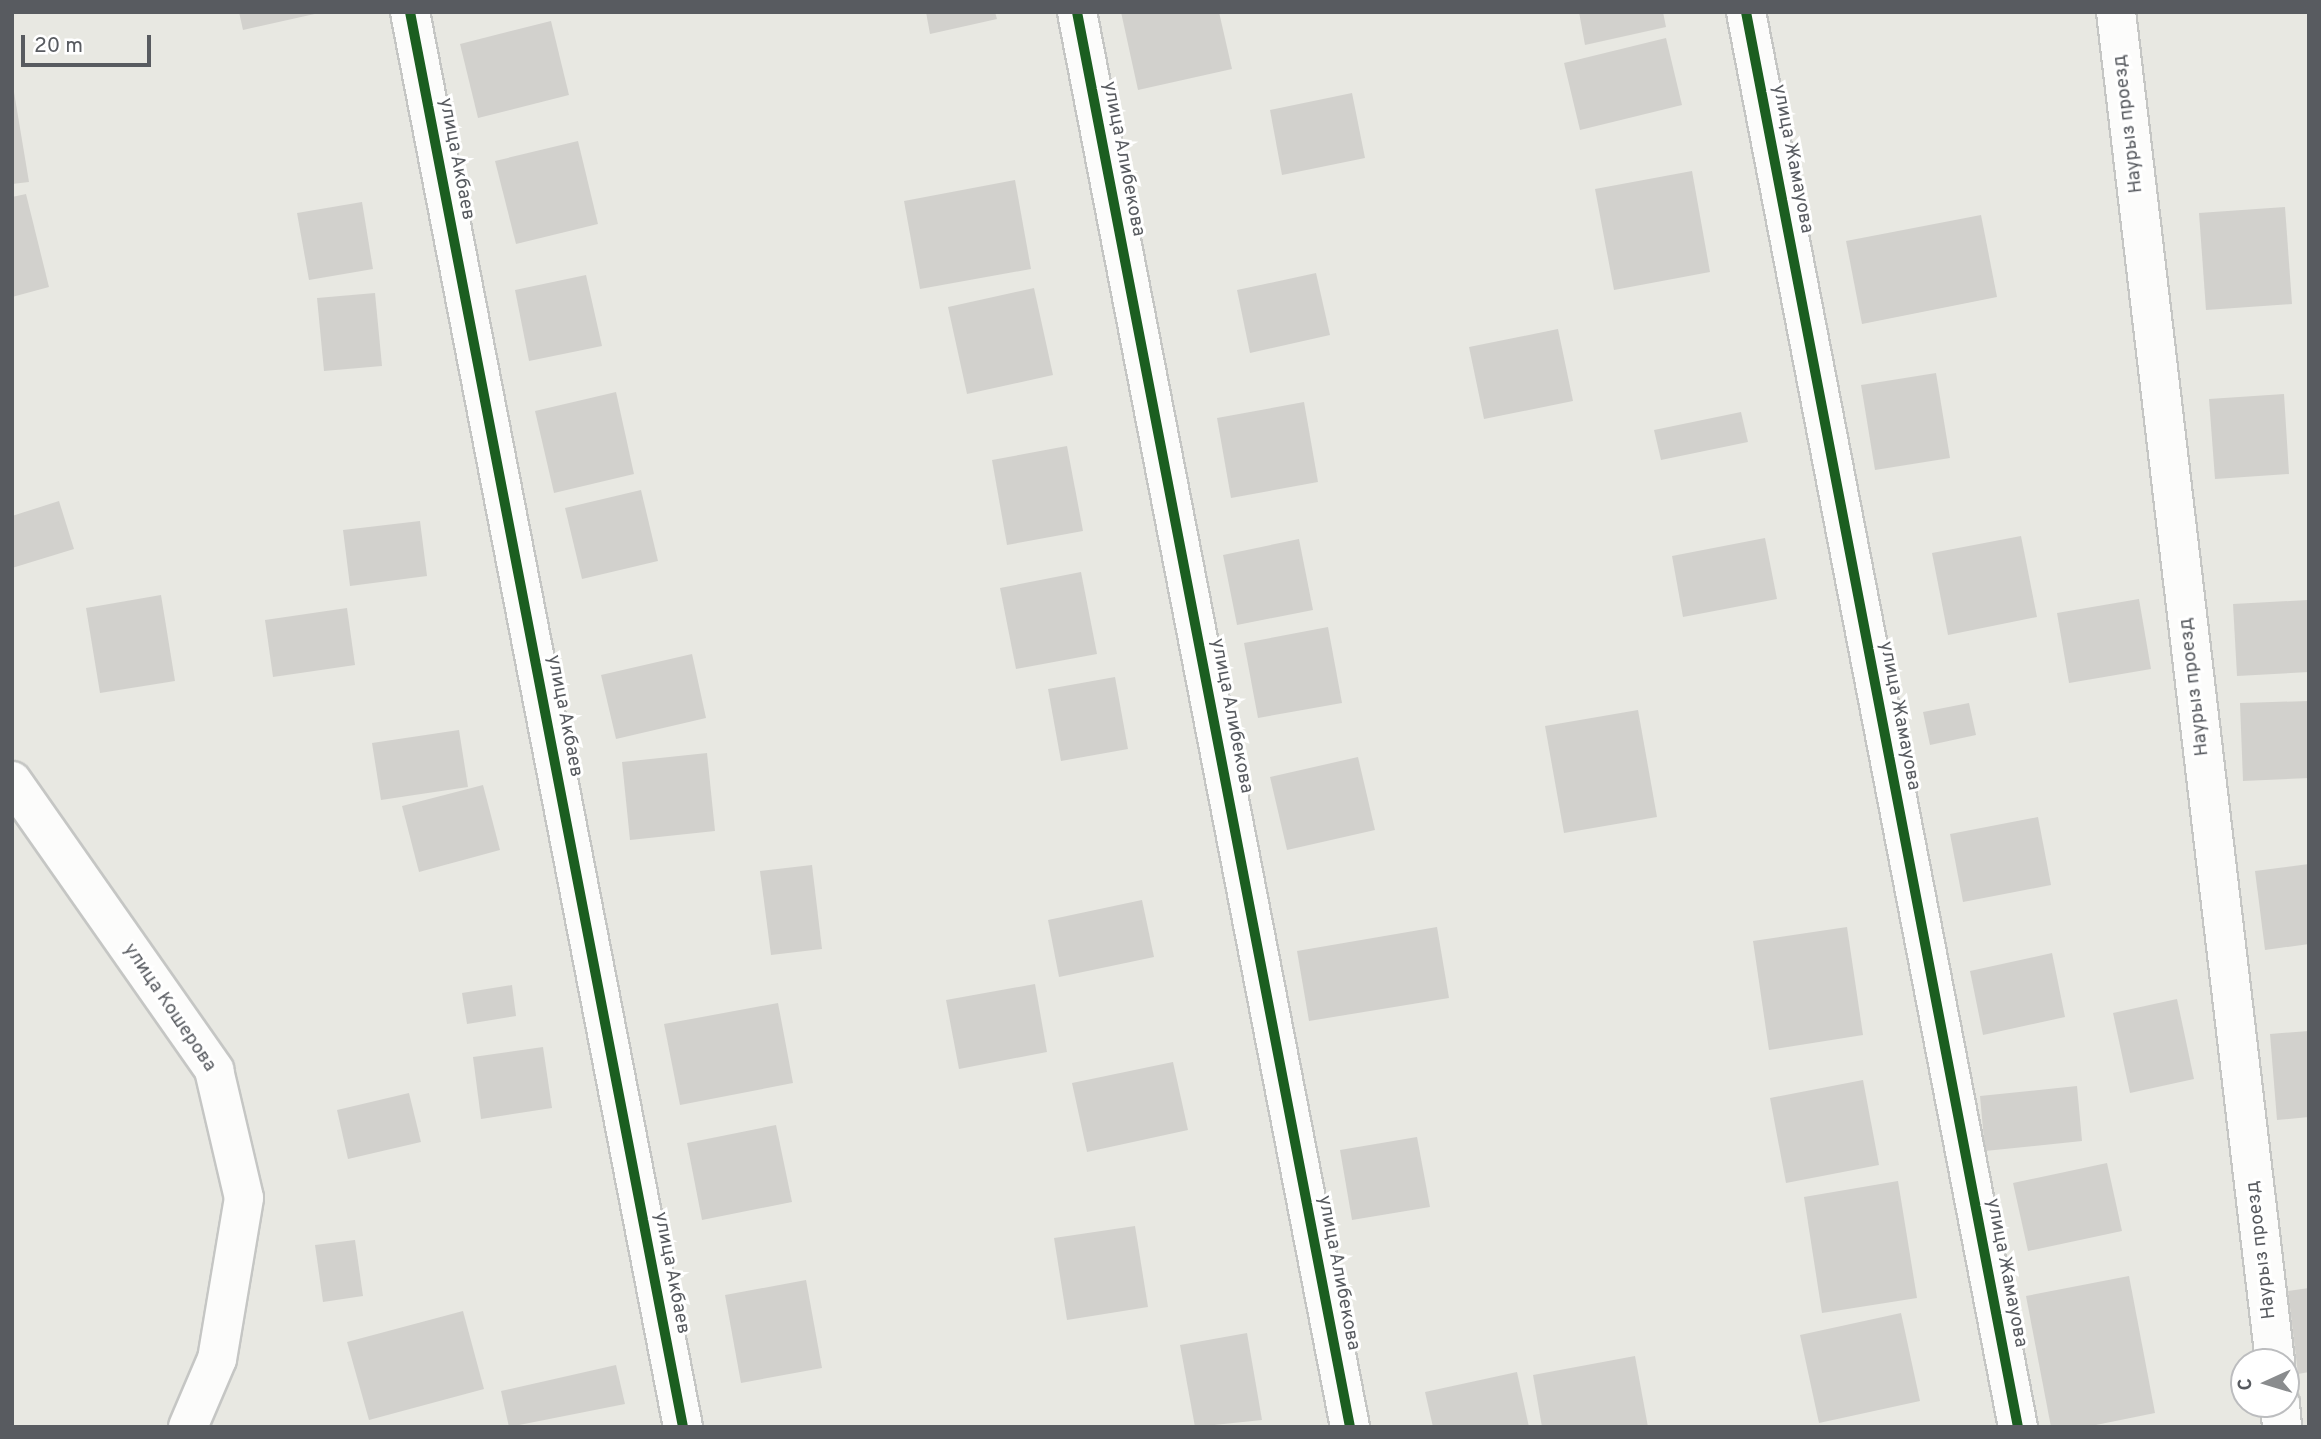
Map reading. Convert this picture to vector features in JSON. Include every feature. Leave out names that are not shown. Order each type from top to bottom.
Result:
[{"type":"street","name":"улица Акбаев","points":[[410,12],[683,1427]]},
{"type":"street","name":"улица Алибекова","points":[[1077,12],[1350,1427]]},
{"type":"street","name":"улица Жамауова","points":[[1746,12],[2018,1427]]},
{"type":"street","name":"Наурыз проезд","points":[[2116,12],[2273,1348]]},
{"type":"street","name":"улица Кошерова","points":[[12,781],[214,1070],[244,1198],[217,1359],[188,1427]]},
{"type":"building","points":[[239,12],[319,12],[319,13],[243,30]]},
{"type":"building","points":[[926,12],[995,12],[997,19],[930,34]]},
{"type":"building","points":[[1121,12],[1219,12],[1232,69],[1138,90]]},
{"type":"building","points":[[1579,12],[1663,12],[1666,27],[1585,45]]},
{"type":"building","points":[[551,21],[569,95],[478,118],[460,44]]},
{"type":"building","points":[[1666,38],[1682,105],[1580,130],[1564,63]]},
{"type":"building","points":[[12,80],[29,182],[12,184]]},
{"type":"building","points":[[1352,93],[1365,158],[1282,175],[1270,110]]},
{"type":"building","points":[[578,141],[598,224],[516,244],[495,161]]},
{"type":"building","points":[[1692,171],[1710,272],[1614,290],[1595,189]]},
{"type":"building","points":[[1015,180],[1031,269],[920,289],[904,201]]},
{"type":"building","points":[[26,194],[49,287],[12,297],[12,197]]},
{"type":"building","points":[[362,202],[373,269],[309,280],[297,213]]},
{"type":"building","points":[[2285,207],[2292,304],[2206,310],[2199,213]]},
{"type":"building","points":[[1981,215],[1997,297],[1862,324],[1846,241]]},
{"type":"building","points":[[1316,273],[1330,335],[1250,353],[1237,290]]},
{"type":"building","points":[[586,275],[602,346],[529,361],[515,290]]},
{"type":"building","points":[[1034,288],[1053,375],[967,394],[948,307]]},
{"type":"building","points":[[375,293],[382,366],[324,371],[317,298]]},
{"type":"building","points":[[1558,329],[1573,401],[1484,419],[1469,347]]},
{"type":"building","points":[[1936,373],[1950,458],[1875,470],[1861,385]]},
{"type":"building","points":[[616,392],[634,474],[554,493],[535,411]]},
{"type":"building","points":[[2284,394],[2289,474],[2215,479],[2209,399]]},
{"type":"building","points":[[1304,402],[1318,482],[1231,498],[1217,418]]},
{"type":"building","points":[[1741,412],[1748,442],[1661,460],[1654,430]]},
{"type":"building","points":[[1067,446],[1083,531],[1007,545],[992,460]]},
{"type":"building","points":[[641,490],[658,561],[582,579],[565,508]]},
{"type":"building","points":[[59,501],[74,549],[12,568],[12,516]]},
{"type":"building","points":[[420,521],[427,576],[350,586],[343,530]]},
{"type":"building","points":[[2021,536],[2037,617],[1948,635],[1932,553]]},
{"type":"building","points":[[1765,538],[1777,599],[1683,617],[1672,556]]},
{"type":"building","points":[[1299,539],[1313,610],[1237,625],[1223,555]]},
{"type":"building","points":[[1081,572],[1097,654],[1016,669],[1000,588]]},
{"type":"building","points":[[161,595],[175,681],[100,693],[86,608]]},
{"type":"building","points":[[2139,599],[2151,669],[2069,683],[2057,613]]},
{"type":"building","points":[[2308,600],[2309,672],[2237,676],[2233,604]]},
{"type":"building","points":[[347,608],[355,665],[273,677],[265,620]]},
{"type":"building","points":[[1328,627],[1342,703],[1258,718],[1244,643]]},
{"type":"building","points":[[692,654],[706,718],[616,739],[601,675]]},
{"type":"building","points":[[1115,677],[1128,749],[1061,761],[1048,689]]},
{"type":"building","points":[[2309,701],[2309,778],[2243,781],[2240,703]]},
{"type":"building","points":[[1969,703],[1976,735],[1930,745],[1923,712]]},
{"type":"building","points":[[1638,710],[1657,817],[1564,833],[1545,726]]},
{"type":"building","points":[[459,730],[468,787],[381,800],[372,743]]},
{"type":"building","points":[[707,753],[715,831],[630,840],[622,762]]},
{"type":"building","points":[[1358,757],[1375,830],[1287,850],[1270,777]]},
{"type":"building","points":[[483,785],[500,850],[419,872],[402,806]]},
{"type":"building","points":[[2038,817],[2051,885],[1963,902],[1950,834]]},
{"type":"building","points":[[2309,864],[2309,944],[2265,950],[2255,871]]},
{"type":"building","points":[[812,865],[822,949],[771,955],[760,871]]},
{"type":"building","points":[[1142,900],[1154,957],[1059,977],[1048,920]]},
{"type":"building","points":[[1437,927],[1449,998],[1309,1021],[1297,951]]},
{"type":"building","points":[[1847,927],[1863,1035],[1769,1050],[1753,941]]},
{"type":"building","points":[[2052,953],[2065,1017],[1983,1035],[1970,971]]},
{"type":"building","points":[[1035,984],[1047,1052],[959,1069],[946,1000]]},
{"type":"building","points":[[512,985],[516,1016],[467,1024],[462,993]]},
{"type":"building","points":[[2177,999],[2194,1079],[2130,1093],[2113,1013]]},
{"type":"building","points":[[778,1003],[793,1083],[680,1105],[664,1024]]},
{"type":"building","points":[[2309,1031],[2309,1117],[2277,1120],[2270,1034]]},
{"type":"building","points":[[543,1047],[552,1108],[481,1119],[473,1057]]},
{"type":"building","points":[[1173,1062],[1188,1130],[1087,1152],[1072,1083]]},
{"type":"building","points":[[1863,1080],[1879,1165],[1786,1183],[1770,1098]]},
{"type":"building","points":[[2077,1086],[2082,1141],[1985,1151],[1980,1096]]},
{"type":"building","points":[[409,1093],[421,1142],[348,1159],[337,1110]]},
{"type":"building","points":[[776,1125],[792,1202],[702,1220],[687,1143]]},
{"type":"building","points":[[1417,1137],[1430,1207],[1352,1220],[1340,1150]]},
{"type":"building","points":[[2107,1163],[2122,1231],[2028,1251],[2013,1183]]},
{"type":"building","points":[[1898,1181],[1917,1298],[1822,1313],[1804,1197]]},
{"type":"building","points":[[1135,1226],[1148,1307],[1067,1320],[1054,1238]]},
{"type":"building","points":[[355,1240],[363,1296],[323,1302],[315,1245]]},
{"type":"building","points":[[2129,1276],[2155,1413],[2086,1427],[2051,1427],[2026,1296]]},
{"type":"building","points":[[806,1280],[822,1368],[741,1383],[725,1295]]},
{"type":"building","points":[[2309,1288],[2309,1372],[2300,1374],[2300,1348],[2295,1348],[2288,1291]]},
{"type":"building","points":[[463,1311],[484,1389],[369,1420],[347,1342]]},
{"type":"building","points":[[1901,1313],[1920,1401],[1819,1423],[1800,1335]]},
{"type":"building","points":[[1247,1333],[1262,1420],[1195,1427],[1180,1345]]},
{"type":"building","points":[[1635,1356],[1648,1427],[1542,1427],[1533,1375]]},
{"type":"building","points":[[616,1365],[625,1404],[509,1427],[501,1391]]},
{"type":"building","points":[[1517,1372],[1529,1427],[1433,1427],[1425,1392]]},
{"type":"cycle path","points":[[410,12],[683,1427]]},
{"type":"cycle path","points":[[1077,12],[1350,1427]]},
{"type":"cycle path","points":[[1746,12],[2018,1427]]}]
